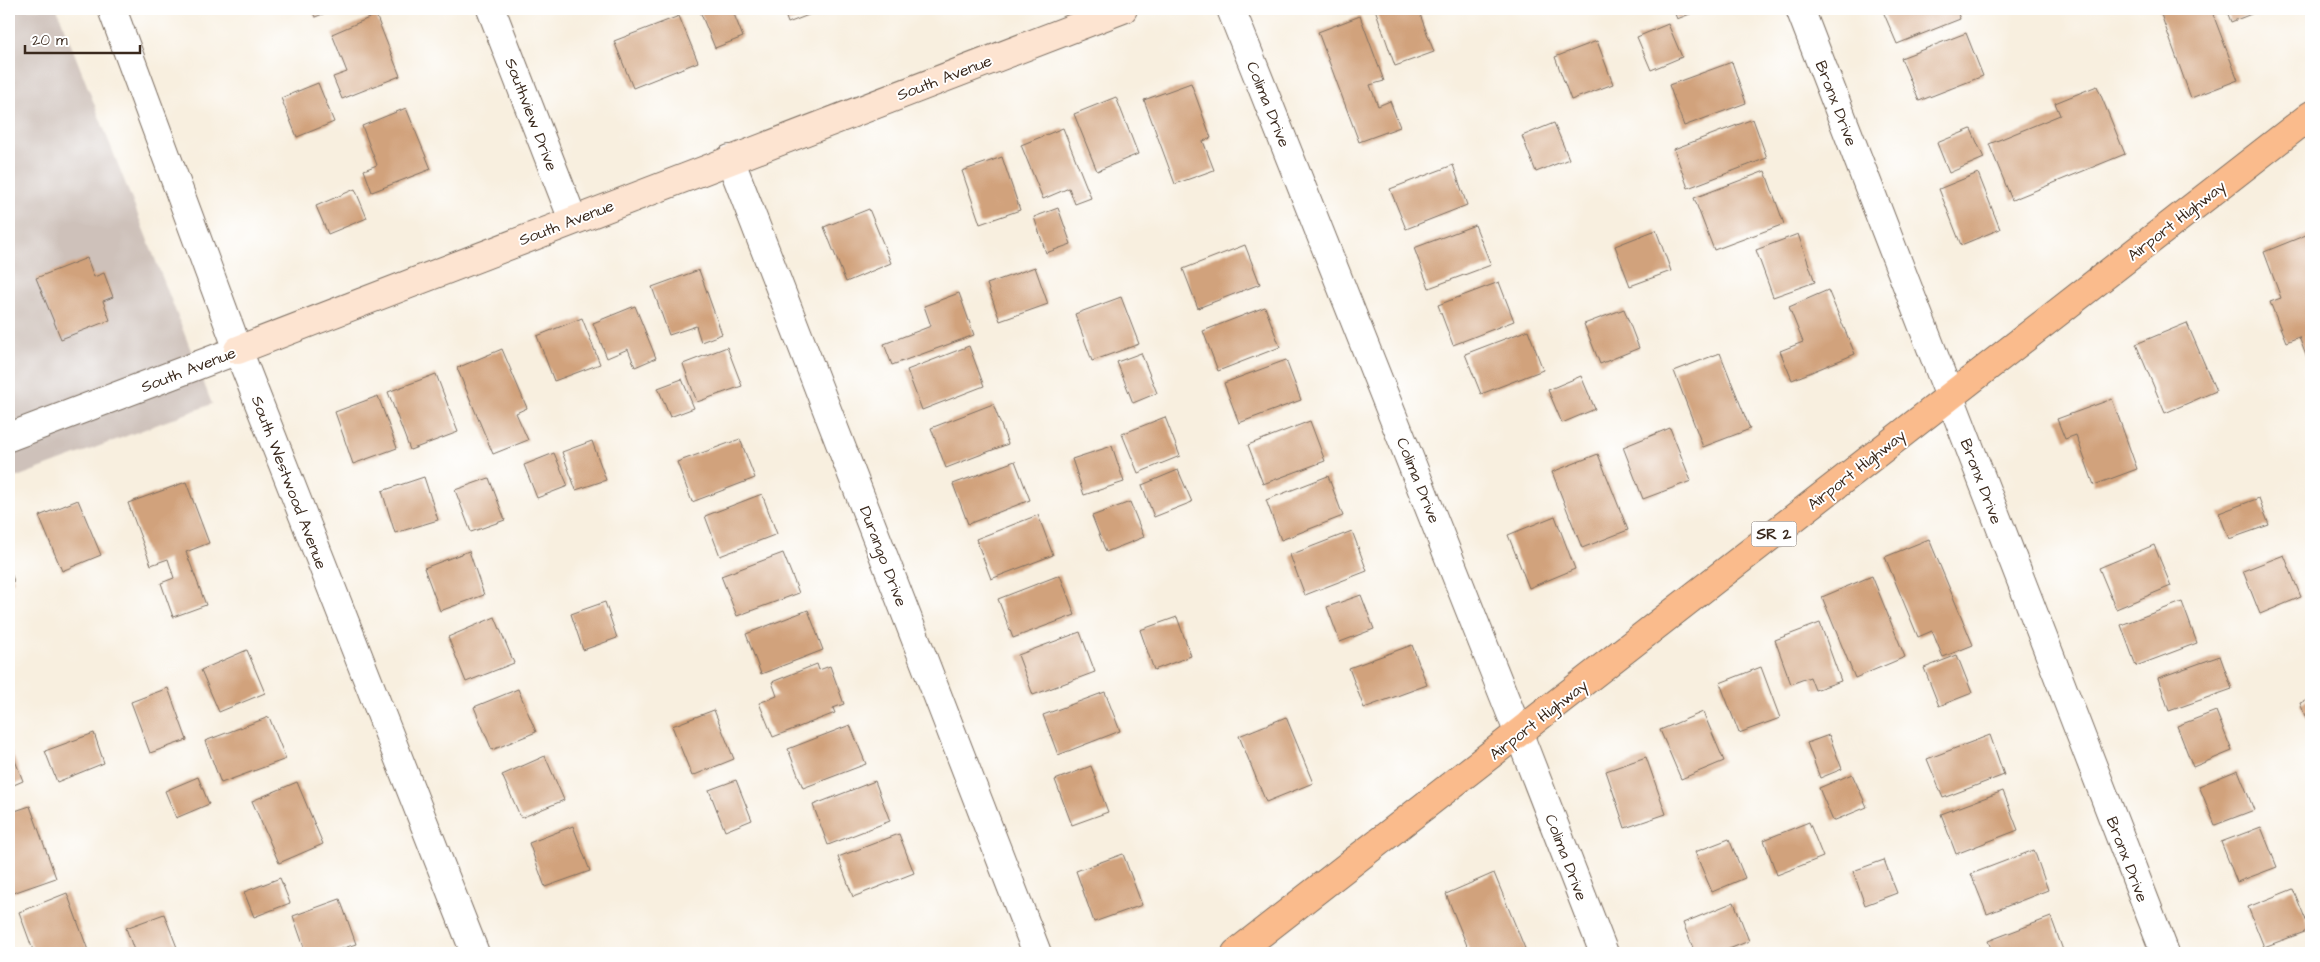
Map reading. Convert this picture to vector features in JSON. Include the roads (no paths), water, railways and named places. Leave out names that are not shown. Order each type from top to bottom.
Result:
[{"type":"main road","name":"Airport Highway","points":[[1236,953],[2311,115]]},
{"type":"street","name":"South Westwood Avenue","points":[[112,9],[238,350],[476,953]]},
{"type":"street","name":"Southview Drive","points":[[491,9],[573,220]]},
{"type":"street","name":"South Avenue","points":[[9,437],[1123,9]]},
{"type":"street","name":"Colima Drive","points":[[1231,9],[1604,953]]},
{"type":"street","name":"Bronx Drive","points":[[1800,9],[2165,953]]},
{"type":"street","name":"Durango Drive","points":[[730,159],[1037,953]]}]
